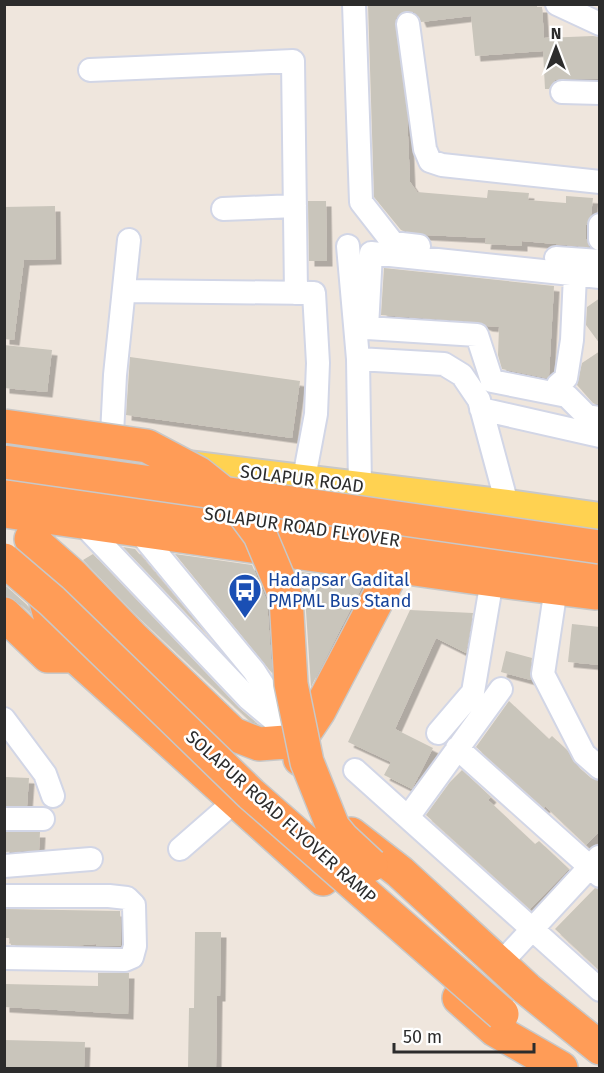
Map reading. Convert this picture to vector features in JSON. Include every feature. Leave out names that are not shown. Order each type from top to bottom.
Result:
[{"type":"highway","points":[[5,448],[147,446],[198,473],[237,504],[260,535],[286,597],[291,684],[300,729],[307,762],[333,827],[349,845],[598,1068]]},
{"type":"highway","name":"SOLAPUR ROAD FLYOVER","points":[[5,448],[600,547]]},
{"type":"highway","name":"SOLAPUR ROAD FLYOVER","points":[[4,483],[600,571]]},
{"type":"highway","points":[[4,511],[492,580],[600,593]]},
{"type":"highway","points":[[4,516],[73,576],[134,639],[233,734],[259,744],[299,741]]},
{"type":"highway","points":[[40,547],[41,584],[52,623],[75,656],[235,801],[495,1030],[562,1068]]},
{"type":"highway","name":"SOLAPUR ROAD FLYOVER RAMP","points":[[4,560],[52,601],[251,794],[562,1068]]},
{"type":"highway","points":[[395,566],[319,711],[299,741],[300,765],[314,796],[331,815],[400,872],[500,964],[600,1048]]},
{"type":"highway","points":[[4,615],[48,656],[75,656]]},
{"type":"main road","name":"SOLAPUR ROAD","points":[[5,448],[111,456],[304,478],[600,517]]},
{"type":"street","points":[[354,4],[361,202],[393,243],[600,261]]},
{"type":"street","points":[[557,4],[600,24]]},
{"type":"street","points":[[408,24],[424,149],[430,160],[442,165],[600,182]]},
{"type":"street","points":[[90,70],[293,61],[296,293]]},
{"type":"street","points":[[562,92],[600,93]]},
{"type":"street","points":[[223,209],[295,206]]},
{"type":"street","points":[[600,225],[600,239]]},
{"type":"street","points":[[111,456],[115,375],[129,240]]},
{"type":"street","points":[[348,246],[358,359],[360,486]]},
{"type":"street","points":[[600,277],[371,253],[367,328],[477,335],[492,381],[567,396],[587,416],[600,418]]},
{"type":"street","points":[[558,385],[567,378],[572,340],[575,275]]},
{"type":"street","points":[[124,291],[314,293],[318,363],[315,414],[304,478]]},
{"type":"street","points":[[358,359],[444,364],[462,375],[479,400],[507,504]]},
{"type":"street","points":[[481,409],[600,436]]},
{"type":"street","points":[[79,520],[248,698],[299,741]]},
{"type":"street","points":[[136,528],[254,671],[299,741]]},
{"type":"street","points":[[438,733],[473,692],[492,580]]},
{"type":"street","points":[[556,588],[543,674],[584,754],[600,768]]},
{"type":"street","points":[[408,817],[501,689]]},
{"type":"street","points":[[4,719],[45,774],[53,796]]},
{"type":"street","points":[[457,748],[596,866],[500,964]]},
{"type":"street","points":[[356,770],[600,990]]},
{"type":"street","points":[[180,849],[235,801]]},
{"type":"street","points":[[4,819],[43,819]]},
{"type":"street","points":[[4,866],[91,859]]},
{"type":"street","points":[[4,896],[127,898],[134,905],[135,946],[132,957],[125,960],[4,958]]},
{"type":"street","points":[[4,972],[58,972]]},
{"type":"building","points":[[368,4],[537,4],[537,7],[542,7],[544,38],[600,37],[600,79],[555,80],[549,89],[545,89],[543,51],[475,56],[471,16],[421,22],[418,15],[407,11],[399,14],[395,25],[407,113],[410,182],[417,192],[487,198],[488,190],[529,193],[528,200],[566,203],[566,196],[593,198],[591,215],[586,225],[586,239],[589,247],[522,241],[522,246],[485,244],[486,238],[426,235],[401,230],[374,197]]},
{"type":"building","points":[[308,201],[326,201],[327,261],[309,261]]},
{"type":"building","points":[[55,206],[56,259],[24,260],[14,340],[4,339],[4,207]]},
{"type":"building","points":[[384,268],[554,286],[549,375],[547,378],[502,369],[498,355],[499,327],[487,326],[478,322],[381,315]]},
{"type":"building","points":[[600,298],[600,344],[586,325],[587,307]]},
{"type":"building","points":[[4,345],[52,350],[47,392],[4,388]]},
{"type":"building","points":[[600,351],[600,404],[593,403],[577,385],[582,363]]},
{"type":"building","points":[[130,357],[300,381],[292,438],[126,415]]},
{"type":"building","points":[[123,547],[135,549],[207,635]]},
{"type":"building","points":[[93,554],[238,707],[257,723],[250,721],[134,613],[83,560]]},
{"type":"building","points":[[175,554],[252,565],[267,601],[272,673]]},
{"type":"building","points":[[295,571],[365,581],[311,687],[305,596]]},
{"type":"building","points":[[6,586],[27,605],[30,612],[16,600],[4,596]]},
{"type":"building","points":[[410,610],[473,613],[466,653],[436,638],[395,729],[433,748],[412,789],[384,775],[391,762],[348,742]]},
{"type":"building","points":[[572,624],[600,627],[600,665],[568,662]]},
{"type":"building","points":[[506,651],[532,658],[531,680],[501,672]]},
{"type":"building","points":[[509,701],[549,739],[552,736],[567,750],[575,764],[591,778],[600,781],[600,831],[586,845],[545,806],[544,808],[476,747]]},
{"type":"building","points":[[462,770],[491,797],[488,800],[535,844],[539,841],[569,869],[530,909],[426,815],[450,782]]},
{"type":"building","points":[[5,777],[29,778],[27,806],[4,806]]},
{"type":"building","points":[[4,832],[40,832],[39,850],[4,852]]},
{"type":"building","points":[[595,888],[600,889],[600,971],[555,929]]},
{"type":"building","points":[[4,909],[120,911],[121,946],[11,945],[9,938],[4,938]]},
{"type":"building","points":[[195,932],[221,932],[216,1068],[188,1068],[189,1008],[194,1008]]},
{"type":"building","points":[[98,973],[129,973],[128,1014],[4,1007],[4,984],[98,986]]},
{"type":"building","points":[[4,1040],[85,1042],[84,1068],[4,1068]]},
{"type":"place","name":"Hadapsar Gadital PMPML Bus Stand","points":[[245,619]]}]
